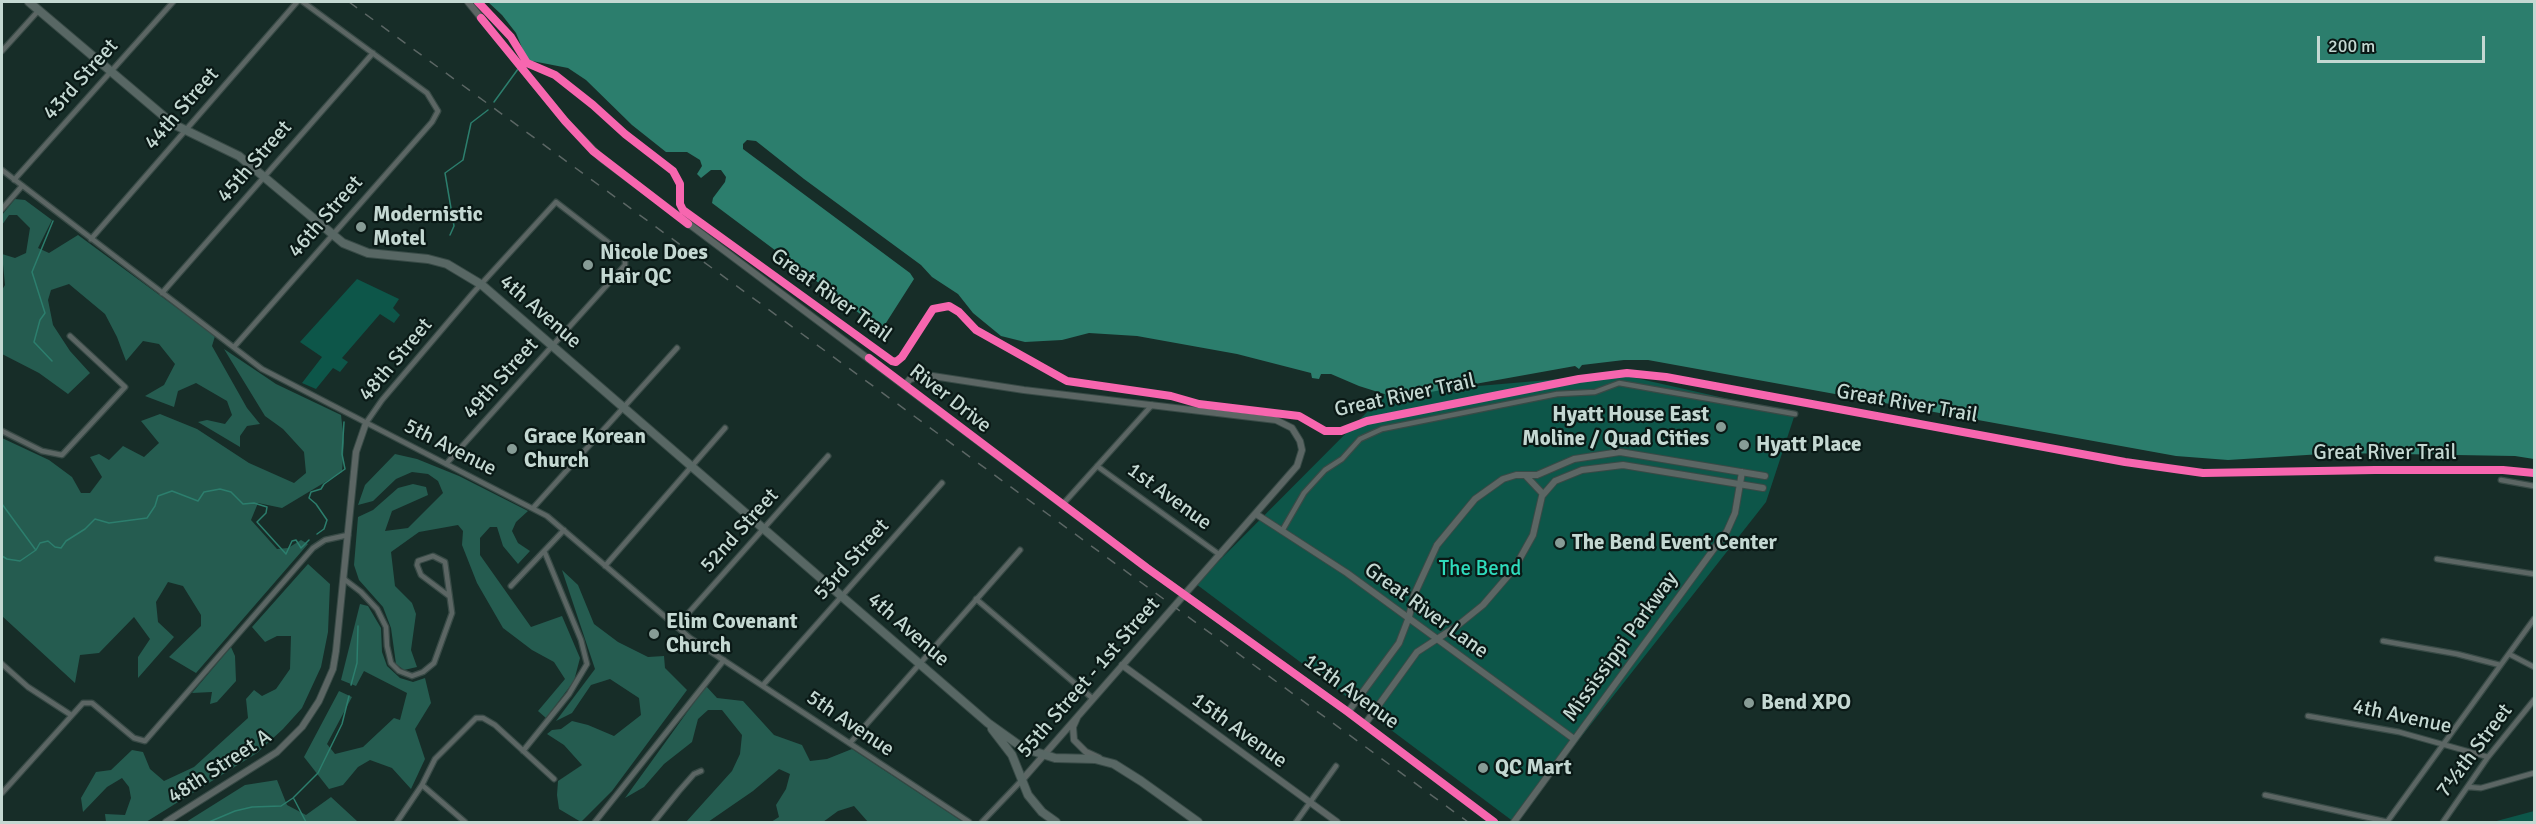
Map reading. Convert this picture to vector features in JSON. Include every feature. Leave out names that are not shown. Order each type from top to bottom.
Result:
[{"type":"main road","name":"4th Avenue","points":[[29,2],[173,124],[239,156],[332,234],[351,247],[368,253],[428,259],[447,264],[482,285],[988,723],[1023,748],[1042,756]]},
{"type":"main road","name":"4th Avenue","points":[[988,723],[1012,755],[1028,795],[1035,805],[1056,822]]},
{"type":"main road","points":[[1042,756],[1105,761],[1123,769],[1198,822]]},
{"type":"street","name":"43rd Street","points":[[14,180],[173,2]]},
{"type":"street","name":"44th Street","points":[[91,239],[297,2]]},
{"type":"street","points":[[303,2],[373,52]]},
{"type":"street","name":"River Drive","points":[[468,2],[565,120],[601,158],[1185,595]]},
{"type":"street","points":[[2,51],[39,10]]},
{"type":"street","name":"46th Street","points":[[234,347],[437,116],[437,107],[427,93],[373,52]]},
{"type":"street","name":"45th Street","points":[[162,293],[373,52]]},
{"type":"street","name":"5th Avenue","points":[[2,170],[273,376],[547,516],[676,627],[969,822]]},
{"type":"street","points":[[2,209],[22,186]]},
{"type":"street","name":"48th Street","points":[[348,535],[356,452],[366,423],[382,399],[556,202],[618,249],[626,261]]},
{"type":"street","name":"49th Street","points":[[446,464],[622,270],[626,261]]},
{"type":"street","points":[[2,431],[18,441],[54,455],[62,455],[125,387],[70,336]]},
{"type":"street","points":[[532,508],[677,348]]},
{"type":"street","points":[[905,385],[910,379],[926,375],[1024,390],[1152,405]]},
{"type":"street","points":[[1282,531],[1304,493],[1324,470],[1342,459],[1360,439],[1382,429],[1557,394],[1595,392],[1619,383],[1795,414]]},
{"type":"street","points":[[1063,504],[1152,405]]},
{"type":"street","name":"55th Street - 1st Street","points":[[982,822],[1022,780],[1079,712],[1297,466],[1302,450],[1300,441],[1292,428],[1276,420],[1152,405]]},
{"type":"street","points":[[606,566],[724,428]]},
{"type":"street","points":[[1348,712],[1399,643],[1413,595],[1437,545],[1475,499],[1503,479],[1516,475],[1526,476],[1546,472],[1574,459],[1620,452],[1765,476]]},
{"type":"street","name":"52nd Street","points":[[676,627],[828,456]]},
{"type":"street","points":[[1365,724],[1417,652],[1483,605],[1514,569],[1533,535],[1543,495],[1555,481],[1567,475],[1612,465],[1634,466],[1763,488]]},
{"type":"street","name":"1st Avenue","points":[[1097,466],[1220,555]]},
{"type":"street","name":"Mississippi Parkway","points":[[1514,822],[1726,531],[1735,513],[1742,472]]},
{"type":"street","points":[[1526,476],[1543,495]]},
{"type":"street","points":[[2501,480],[2535,486]]},
{"type":"street","name":"53rd Street","points":[[763,685],[942,483]]},
{"type":"street","name":"Great River Lane","points":[[1256,514],[1347,573],[1574,739]]},
{"type":"street","points":[[511,586],[545,553],[564,530]]},
{"type":"street","points":[[2,793],[70,715],[86,702],[92,703],[134,738],[143,741],[149,737],[314,548],[326,540],[348,535]]},
{"type":"street","name":"48th Street A","points":[[166,822],[266,761],[302,728],[319,701],[333,669],[348,535]]},
{"type":"street","points":[[850,743],[1020,550]]},
{"type":"street","points":[[523,751],[569,694],[587,664],[581,640],[545,553]]},
{"type":"street","points":[[344,579],[361,592],[377,609],[387,627],[387,646],[391,663],[399,671],[412,676],[429,668],[437,656],[452,613],[445,562],[433,556],[418,561],[417,565],[421,575],[449,596]]},
{"type":"street","points":[[2437,559],[2535,574]]},
{"type":"street","name":"12th Avenue","points":[[1185,595],[1365,724],[1494,822]]},
{"type":"street","points":[[976,599],[1092,698]]},
{"type":"street","points":[[2265,795],[2387,822],[2535,619]]},
{"type":"street","points":[[2383,641],[2457,654],[2500,666]]},
{"type":"street","points":[[2509,654],[2535,667]]},
{"type":"street","points":[[604,822],[597,820],[724,660]]},
{"type":"street","points":[[2,664],[28,687],[70,715]]},
{"type":"street","name":"15th Avenue","points":[[1122,665],[1337,822]]},
{"type":"street","name":"7½th Street","points":[[2443,822],[2488,757],[2535,700]]},
{"type":"street","points":[[1079,712],[1073,727],[1074,740],[1086,752],[1105,761]]},
{"type":"street","name":"4th Avenue","points":[[2308,716],[2399,732],[2488,757]]},
{"type":"street","points":[[397,822],[422,786],[435,759],[472,720],[480,718],[495,724],[554,779]]},
{"type":"street","points":[[1296,822],[1336,766]]},
{"type":"street","points":[[654,822],[679,790],[694,774],[701,771]]},
{"type":"street","points":[[2468,787],[2481,788],[2535,773]]},
{"type":"street","points":[[422,786],[465,822]]},
{"type":"green space","points":[[357,279],[399,299],[393,308],[400,315],[394,323],[380,314],[342,358],[348,362],[340,372],[333,368],[316,389],[302,383],[322,357],[300,342]]},
{"type":"green space","name":"The Bend","points":[[1618,374],[1795,414],[1766,502],[1514,822],[1196,584],[1385,394]]},
{"type":"green space","points":[[2534,811],[2534,822],[2493,822]]},
{"type":"shaded area","points":[[488,2],[2534,2],[2534,459],[2515,456],[2338,453],[2228,460],[2176,456],[1648,360],[1624,360],[1582,365],[1579,369],[1575,366],[1397,398],[1331,374],[1321,374],[1319,379],[1312,378],[1311,373],[1237,354],[1137,336],[1089,333],[1062,340],[1025,342],[1001,336],[973,313],[958,294],[932,277],[921,265],[756,141],[747,140],[743,144],[743,149],[910,273],[914,279],[884,326],[879,328],[712,203],[725,182],[726,177],[721,170],[711,170],[701,178],[697,174],[702,166],[700,160],[687,152],[666,152],[632,125],[586,80],[568,68],[527,60],[516,33]]},
{"type":"shaded area","points":[[15,199],[25,200],[52,220],[38,248],[49,253],[78,235],[215,336],[212,346],[247,408],[260,424],[247,426],[240,436],[240,447],[198,422],[207,420],[225,424],[232,415],[227,401],[196,383],[178,391],[174,407],[145,396],[164,385],[175,364],[159,344],[143,341],[126,361],[105,314],[69,284],[51,290],[48,300],[53,325],[70,351],[90,373],[68,394],[39,373],[2,354],[2,290],[5,285],[2,254],[15,258],[26,253],[30,228],[17,215],[9,215],[2,225],[2,215]]},
{"type":"shaded area","points":[[224,349],[276,384],[341,415],[344,441],[342,472],[282,508],[258,503],[251,520],[277,549],[288,548],[301,540],[308,544],[196,673],[169,657],[201,626],[201,615],[183,586],[168,582],[156,602],[158,622],[174,637],[138,678],[138,657],[150,639],[134,617],[99,653],[80,655],[75,683],[2,616],[2,438],[49,460],[72,477],[81,493],[90,493],[102,477],[90,457],[99,454],[109,460],[123,446],[144,457],[159,443],[141,421],[160,414],[197,429],[249,463],[294,483],[306,473],[304,452],[283,429],[265,416]]},
{"type":"shaded area","points":[[395,454],[417,459],[459,476],[528,511],[516,522],[512,531],[518,543],[530,551],[518,564],[503,546],[497,527],[490,527],[480,538],[480,555],[531,627],[562,616],[580,658],[574,681],[546,718],[538,711],[565,679],[554,662],[532,650],[503,628],[477,583],[462,545],[463,531],[458,525],[419,532],[391,552],[395,586],[412,603],[416,614],[411,650],[417,667],[404,670],[396,664],[391,628],[383,607],[359,580],[354,565],[358,517],[373,510],[398,488],[413,484],[426,487],[428,495],[392,511],[385,531],[408,528],[443,493],[438,481],[428,474],[412,472],[396,479],[373,501],[358,505],[365,485]]},
{"type":"shaded area","points":[[308,564],[330,584],[328,632],[321,667],[302,708],[283,729],[257,753],[146,822],[106,822],[105,814],[125,815],[131,798],[129,787],[122,778],[107,787],[83,812],[81,798],[96,772],[111,770],[132,750],[143,752],[150,769],[164,781],[194,767],[248,718],[246,699],[254,690],[262,696],[276,689],[290,669],[291,636],[277,636],[265,642],[252,627]]},
{"type":"shaded area","points":[[562,570],[578,585],[594,624],[618,642],[648,657],[664,656],[665,668],[687,690],[612,791],[581,822],[559,809],[557,795],[558,781],[582,765],[564,745],[547,734],[552,730],[561,729],[572,721],[614,736],[641,715],[639,698],[610,679],[591,685],[572,713],[556,721],[595,669]]},
{"type":"shaded area","points":[[360,604],[368,606],[381,628],[382,652],[387,666],[400,678],[413,682],[425,678],[431,703],[415,729],[425,759],[411,789],[392,768],[370,760],[358,767],[343,785],[329,789],[304,757],[339,691],[352,697],[327,744],[335,754],[363,747],[394,718],[400,720],[407,693],[364,671],[356,686],[341,680]]},
{"type":"shaded area","points":[[231,647],[235,656],[236,681],[217,702],[210,704],[212,692],[192,693]]},
{"type":"shaded area","points":[[706,686],[717,698],[743,701],[774,735],[802,745],[810,761],[827,759],[852,749],[963,822],[868,822],[854,806],[838,811],[823,822],[771,822],[779,817],[776,805],[786,789],[790,774],[779,769],[753,791],[708,822],[686,822],[732,771],[740,754],[742,735],[722,710],[708,710],[698,719],[692,742],[664,764],[644,787],[625,798]]},
{"type":"shaded area","points":[[277,780],[287,805],[306,815],[331,797],[357,821],[186,822],[245,785]]},
{"type":"waterway","points":[[494,102],[518,69]]},
{"type":"waterway","points":[[450,235],[454,226],[445,173],[463,160],[471,123],[488,110]]},
{"type":"waterway","points":[[52,361],[34,342],[40,320],[45,313],[32,272],[53,221]]},
{"type":"waterway","points":[[317,534],[324,529],[327,520],[309,498],[311,492],[321,489],[324,484],[345,469],[342,454],[344,422]]},
{"type":"waterway","points":[[2,556],[20,561],[36,550],[40,543],[48,541],[55,547],[61,548],[66,541],[85,529],[95,519],[109,523],[147,518],[158,496],[172,491],[198,501],[204,492],[220,489],[231,492],[243,504],[254,503],[267,507],[266,513],[257,522],[286,554],[292,541],[296,540],[301,548],[309,540]]},
{"type":"waterway","points":[[2,504],[35,549]]},
{"type":"waterway","points":[[351,685],[357,663],[358,626]]},
{"type":"waterway","points":[[209,822],[235,811],[252,807],[281,806],[293,798],[318,773],[342,724],[349,696]]},
{"type":"waterway","points":[[294,799],[306,822]]},
{"type":"railway","points":[[349,2],[1468,822]]},
{"type":"cycle path","name":"Great River Trail","points":[[478,2],[511,37],[527,63],[555,75],[673,171],[680,184],[680,204],[683,210],[896,362],[902,357],[933,309],[949,306],[959,312],[976,330],[1067,381],[1171,396],[1199,404],[1299,416],[1325,431],[1341,431],[1367,421],[1579,379],[1627,373],[1666,377],[2125,462],[2203,473],[2375,470],[2503,470],[2534,473]]},
{"type":"cycle path","points":[[481,18],[565,121],[593,151],[688,224]]},
{"type":"cycle path","points":[[869,358],[1147,568],[1348,712],[1494,822]]},
{"type":"place","name":"Modernistic Motel","points":[[361,227]]},
{"type":"place","name":"Nicole Does Hair QC","points":[[588,265]]},
{"type":"place","name":"Hyatt House East Moline / Quad Cities","points":[[1721,427]]},
{"type":"place","name":"Hyatt Place","points":[[1744,445]]},
{"type":"place","name":"Grace Korean Church","points":[[512,449]]},
{"type":"place","name":"The Bend Event Center","points":[[1560,543]]},
{"type":"place","name":"Elim Covenant Church","points":[[654,634]]},
{"type":"place","name":"Bend XPO","points":[[1749,703]]},
{"type":"place","name":"QC Mart","points":[[1483,768]]}]
